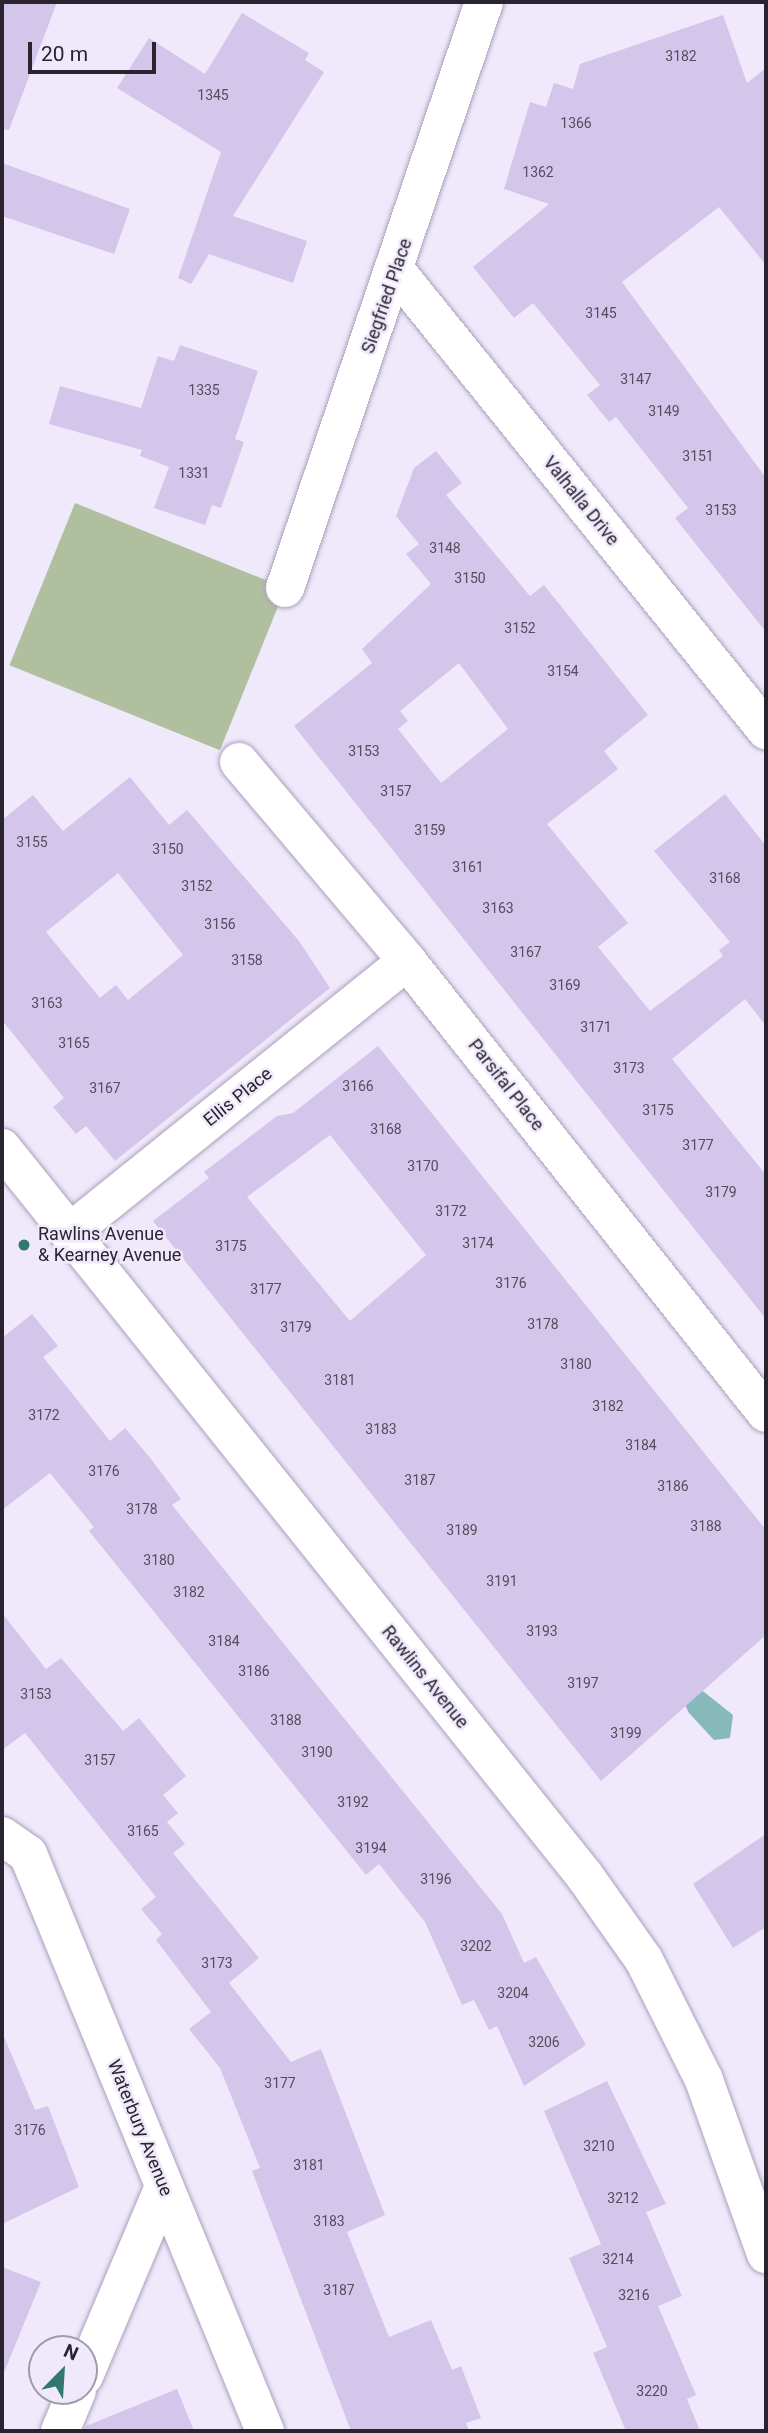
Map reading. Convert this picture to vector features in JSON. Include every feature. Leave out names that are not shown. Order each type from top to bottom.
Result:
[{"type":"street","name":"Siegfried Place","points":[[285,588],[396,271],[484,2]]},
{"type":"street","name":"Valhalla Drive","points":[[396,271],[766,730]]},
{"type":"street","name":"Parsifal Place","points":[[239,762],[407,961],[766,1413]]},
{"type":"street","name":"Ellis Place","points":[[69,1234],[407,961]]},
{"type":"street","name":"Rawlins Avenue","points":[[2,1148],[584,1875],[644,1960],[704,2080],[766,2254]]},
{"type":"street","name":"Waterbury Avenue","points":[[2,1836],[28,1854],[265,2431]]},
{"type":"street","points":[[98,2342],[164,2188]]},
{"type":"street","points":[[60,2431],[71,2405]]},
{"type":"shaded area","points":[[75,503],[285,588],[220,750],[9,665]]},
{"type":"shaded area","points":[[699,1688],[733,1715],[730,1738],[714,1740],[689,1713],[685,1705]]},
{"type":"building","points":[[2,2],[57,2],[9,130],[2,129]]},
{"type":"building","points":[[242,13],[309,53],[305,60],[324,72],[233,216],[307,241],[293,283],[209,254],[191,284],[178,278],[221,152],[117,88],[149,38],[205,74]]},
{"type":"building","points":[[723,15],[747,83],[766,68],[766,265],[719,207],[622,282],[766,478],[766,632],[675,518],[688,508],[616,417],[609,422],[587,395],[600,385],[533,303],[514,318],[473,267],[549,204],[504,189],[530,102],[546,107],[554,83],[573,89],[580,64]]},
{"type":"building","points":[[2,163],[130,209],[114,254],[2,216]]},
{"type":"building","points":[[180,345],[258,371],[235,439],[244,442],[221,508],[212,505],[205,525],[154,508],[169,467],[140,456],[142,450],[49,424],[60,386],[141,408],[158,356],[174,361]]},
{"type":"building","points":[[436,451],[462,483],[446,495],[530,596],[544,585],[648,715],[604,751],[618,769],[547,824],[628,923],[598,947],[650,1011],[723,956],[719,950],[730,942],[654,851],[725,794],[766,846],[766,1026],[745,999],[672,1059],[766,1175],[766,1319],[294,726],[372,663],[362,649],[431,584],[406,554],[419,544],[396,516],[414,468]],"holes":[[[459,663],[508,729],[441,783],[398,729],[408,721],[400,711]]]},
{"type":"building","points":[[130,777],[169,825],[187,810],[299,941],[330,988],[115,1161],[86,1126],[76,1134],[53,1107],[64,1098],[2,1020],[2,820],[33,795],[63,831]],"holes":[[[118,873],[183,955],[128,1000],[116,985],[100,998],[46,932]]]},
{"type":"building","points":[[378,1046],[766,1530],[766,1635],[601,1781],[153,1221],[209,1178],[204,1172],[277,1116],[293,1113]],"holes":[[[330,1135],[426,1255],[350,1321],[247,1197]]]},
{"type":"building","points":[[32,1314],[58,1346],[43,1357],[110,1441],[125,1428],[151,1459],[181,1499],[172,1505],[502,1914],[524,1963],[536,1957],[586,2045],[524,2086],[497,2026],[489,2030],[474,2000],[462,2005],[425,1922],[379,1864],[366,1875],[89,1531],[94,1527],[50,1473],[2,1510],[2,1338]]},
{"type":"building","points":[[2,1613],[46,1669],[61,1658],[123,1731],[139,1718],[186,1776],[163,1795],[178,1813],[167,1822],[185,1844],[173,1853],[259,1958],[229,1983],[291,2062],[321,2049],[385,2215],[347,2232],[389,2337],[431,2320],[452,2370],[461,2366],[481,2418],[466,2423],[469,2431],[351,2431],[252,2171],[260,2168],[220,2068],[189,2029],[211,2012],[156,1940],[162,1934],[141,1909],[156,1897],[25,1733],[2,1750]]},
{"type":"building","points":[[766,1834],[766,1927],[733,1948],[693,1884]]},
{"type":"building","points":[[2,2032],[35,2110],[48,2106],[79,2187],[2,2224]]},
{"type":"building","points":[[607,2081],[666,2204],[646,2212],[682,2296],[658,2306],[696,2395],[687,2399],[700,2431],[626,2431],[593,2353],[607,2347],[569,2258],[601,2244],[544,2111]]},
{"type":"building","points":[[2,2267],[41,2282],[3,2375],[2,2375]]},
{"type":"building","points":[[177,2389],[194,2431],[84,2431],[86,2426]]},
{"type":"place","name":"Rawlins Avenue & Kearney Avenue","points":[[24,1245]]}]
